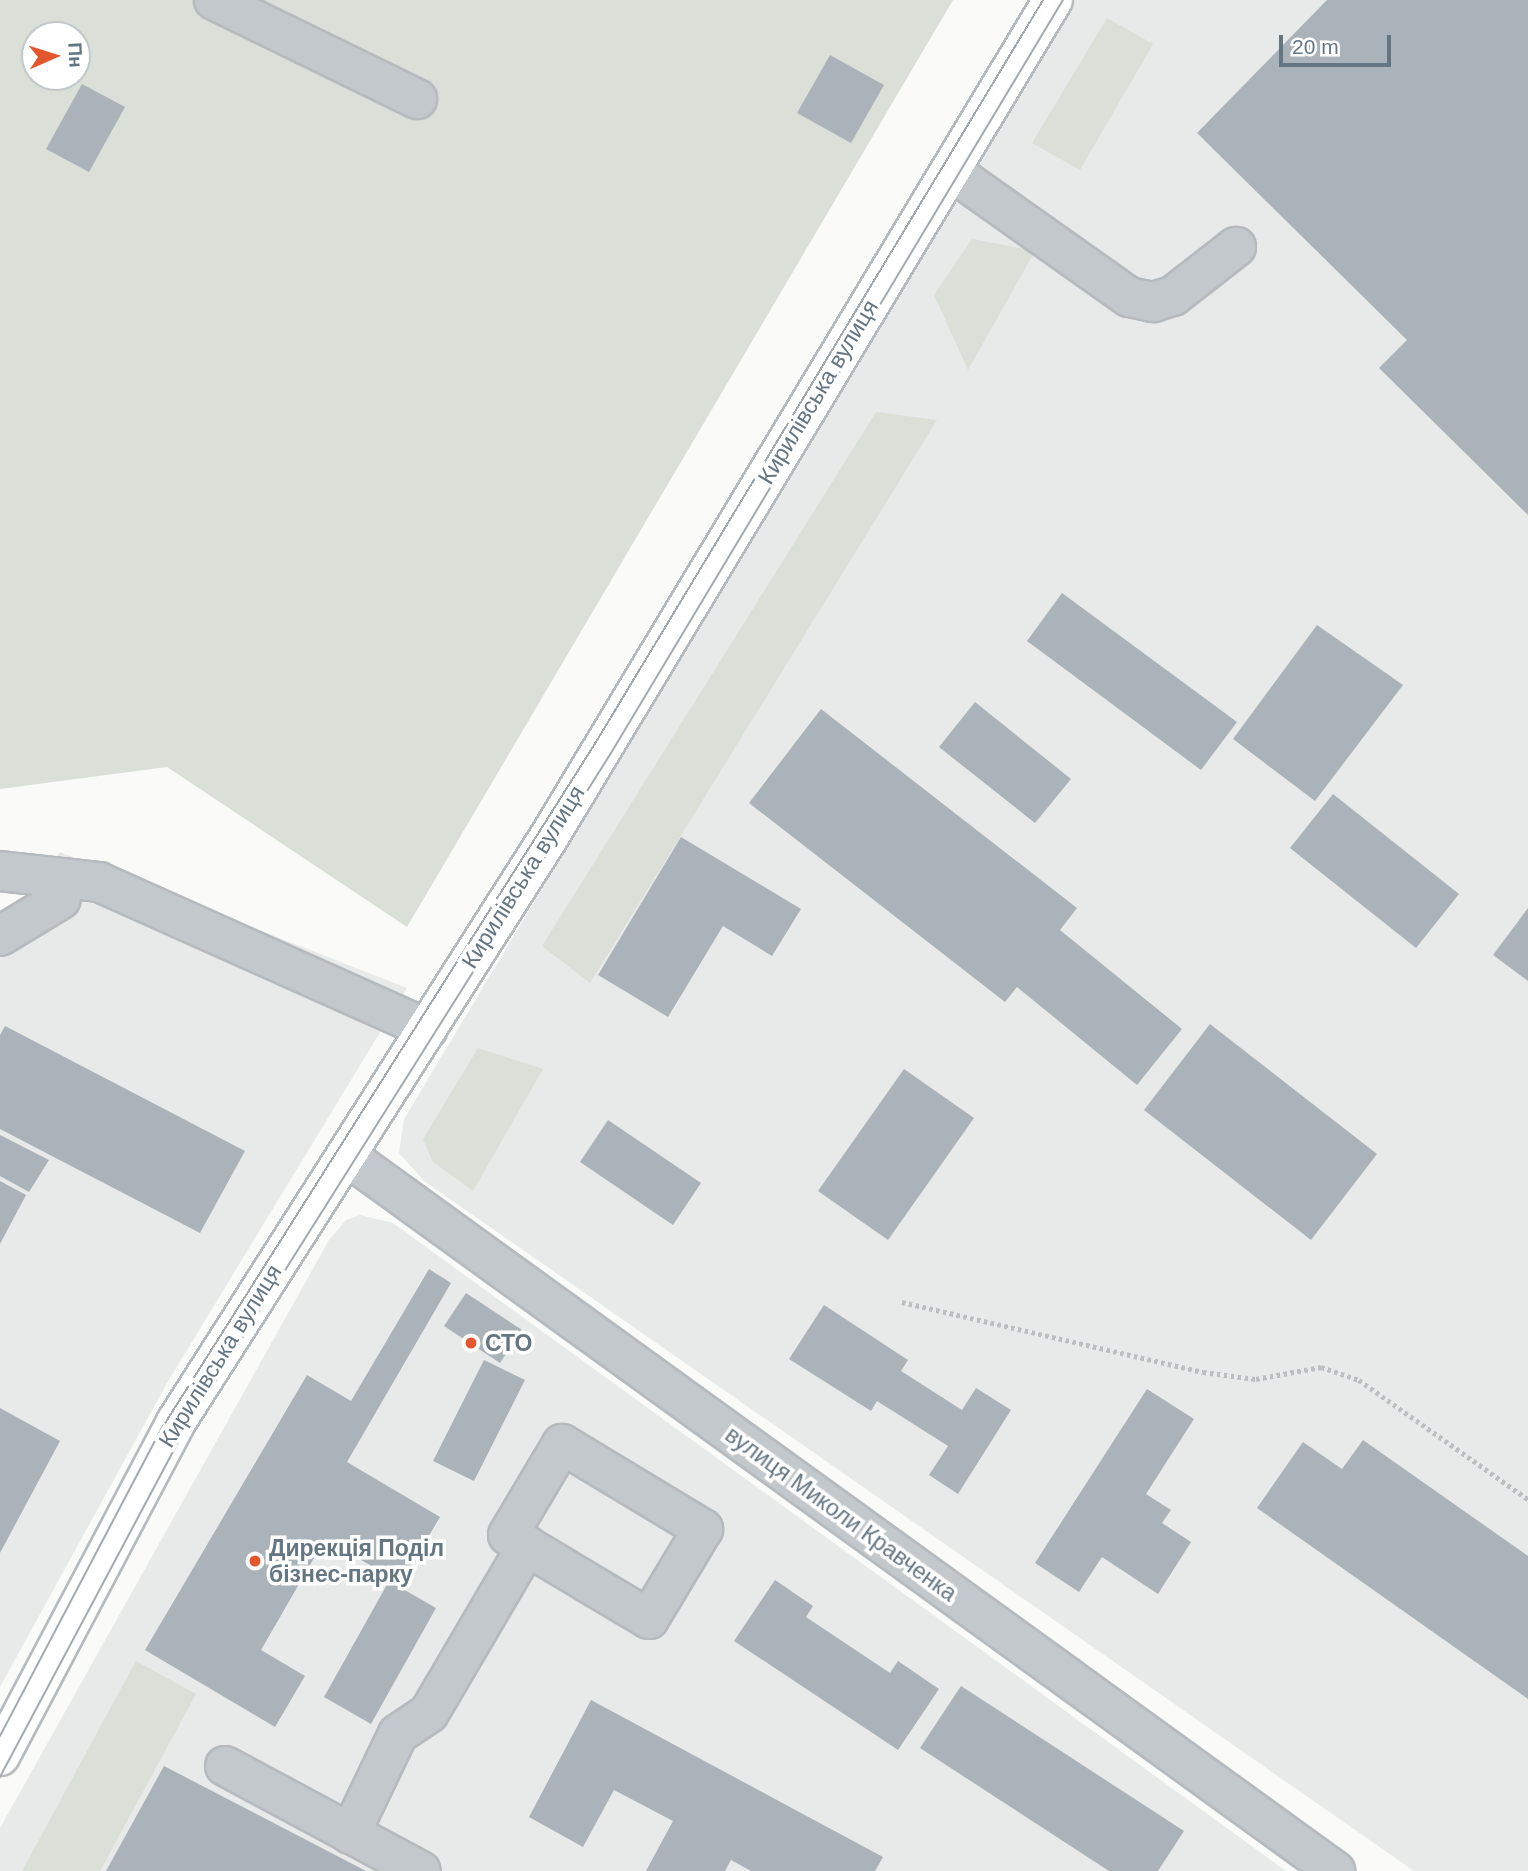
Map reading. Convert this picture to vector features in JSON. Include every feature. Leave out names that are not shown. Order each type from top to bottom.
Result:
[{"type":"main road","name":"Кирилівська вулиця","points":[[0,1756],[176,1422],[428,1029],[638,691],[1053,0]]},
{"type":"street","points":[[214,0],[417,99]]},
{"type":"street","points":[[951,170],[1129,298],[1153,302],[1173,296],[1236,247]]},
{"type":"street","points":[[0,871],[99,882],[428,1029]]},
{"type":"street","points":[[0,936],[61,899]]},
{"type":"street","name":"вулиця Миколи Кравченка","points":[[347,1156],[1335,1871]]},
{"type":"street","points":[[562,1444],[703,1529],[649,1619],[527,1546],[508,1535],[562,1444]]},
{"type":"street","points":[[350,1834],[398,1734],[429,1713],[527,1546]]},
{"type":"street","points":[[225,1766],[421,1871]]},
{"type":"path","points":[[902,1302],[1203,1372],[1256,1379],[1321,1367],[1359,1380],[1528,1499]]},
{"type":"shaded area","points":[[0,0],[953,0],[407,927],[167,767],[0,789]]},
{"type":"shaded area","points":[[1075,0],[1528,0],[1528,1871],[1414,1871],[424,1181],[399,1153],[404,1119]]},
{"type":"shaded area","points":[[1107,18],[1153,44],[1080,170],[1032,143]]},
{"type":"shaded area","points":[[972,239],[1035,251],[968,370],[934,295]]},
{"type":"shaded area","points":[[876,412],[937,420],[590,983],[542,946]]},
{"type":"shaded area","points":[[60,852],[407,988],[167,1383],[0,1687],[0,919],[6,921]]},
{"type":"shaded area","points":[[478,1048],[543,1069],[473,1191],[433,1162],[423,1139]]},
{"type":"shaded area","points":[[360,1215],[393,1223],[1286,1871],[0,1871],[0,1828],[329,1240],[346,1220]]},
{"type":"shaded area","points":[[136,1661],[196,1694],[100,1871],[22,1871]]},
{"type":"building","points":[[1327,0],[1528,0],[1528,515],[1379,368],[1407,340],[1197,133]]},
{"type":"building","points":[[830,55],[884,85],[851,143],[797,113]]},
{"type":"building","points":[[91,89],[125,107],[89,172],[46,149],[78,91],[91,91]]},
{"type":"building","points":[[1062,593],[1237,722],[1201,770],[1027,641]]},
{"type":"building","points":[[1317,625],[1403,685],[1315,801],[1233,739]]},
{"type":"building","points":[[975,702],[1071,779],[1035,823],[939,747]]},
{"type":"building","points":[[821,709],[1077,908],[1060,930],[1182,1029],[1137,1085],[1017,987],[1005,1002],[749,803]]},
{"type":"building","points":[[1333,794],[1459,894],[1416,948],[1290,848]]},
{"type":"building","points":[[681,837],[801,909],[772,956],[723,926],[668,1017],[598,975]]},
{"type":"building","points":[[1528,908],[1528,981],[1493,955]]},
{"type":"building","points":[[1210,1024],[1377,1154],[1311,1240],[1144,1110]]},
{"type":"building","points":[[5,1026],[245,1151],[200,1233],[0,1129],[0,1035]]},
{"type":"building","points":[[904,1069],[974,1118],[888,1240],[818,1191]]},
{"type":"building","points":[[608,1120],[701,1183],[673,1225],[580,1162]]},
{"type":"building","points":[[0,1135],[49,1160],[29,1192],[0,1176]]},
{"type":"building","points":[[0,1181],[26,1195],[0,1244]]},
{"type":"building","name":"Дирекція Поділ бізнес-парку","points":[[429,1269],[451,1283],[347,1462],[440,1517],[401,1583],[325,1539],[261,1650],[305,1676],[275,1727],[145,1650],[307,1375],[351,1401]]},
{"type":"building","points":[[466,1293],[522,1330],[500,1363],[444,1326]]},
{"type":"building","points":[[824,1305],[908,1360],[901,1371],[962,1410],[976,1388],[1011,1410],[958,1494],[929,1475],[948,1446],[877,1401],[871,1411],[789,1359]]},
{"type":"building","points":[[484,1360],[525,1380],[474,1481],[433,1461]]},
{"type":"building","points":[[1147,1389],[1194,1419],[1146,1494],[1171,1510],[1162,1523],[1191,1542],[1158,1594],[1102,1557],[1079,1592],[1035,1563]]},
{"type":"building","points":[[0,1408],[60,1441],[0,1553]]},
{"type":"building","points":[[1363,1440],[1528,1556],[1528,1699],[1257,1508],[1303,1442],[1342,1469]]},
{"type":"building","points":[[775,1580],[813,1606],[806,1617],[890,1673],[898,1661],[939,1689],[898,1750],[734,1641]]},
{"type":"building","points":[[389,1581],[436,1608],[371,1724],[324,1697]]},
{"type":"building","points":[[961,1686],[1184,1831],[1158,1871],[1109,1871],[920,1748]]},
{"type":"building","points":[[591,1700],[883,1857],[875,1871],[751,1871],[731,1860],[725,1871],[646,1871],[673,1821],[614,1790],[583,1847],[529,1817]]},
{"type":"building","points":[[164,1766],[366,1871],[106,1871]]},
{"type":"tram line","points":[[0,1736],[162,1428],[596,742],[1043,0]]},
{"type":"tram line","points":[[0,1777],[185,1429],[611,753],[1063,0]]},
{"type":"place","name":"СТО","points":[[471,1343]]},
{"type":"place","name":"Дирекція Поділ бізнес-парку","points":[[255,1561]]}]
